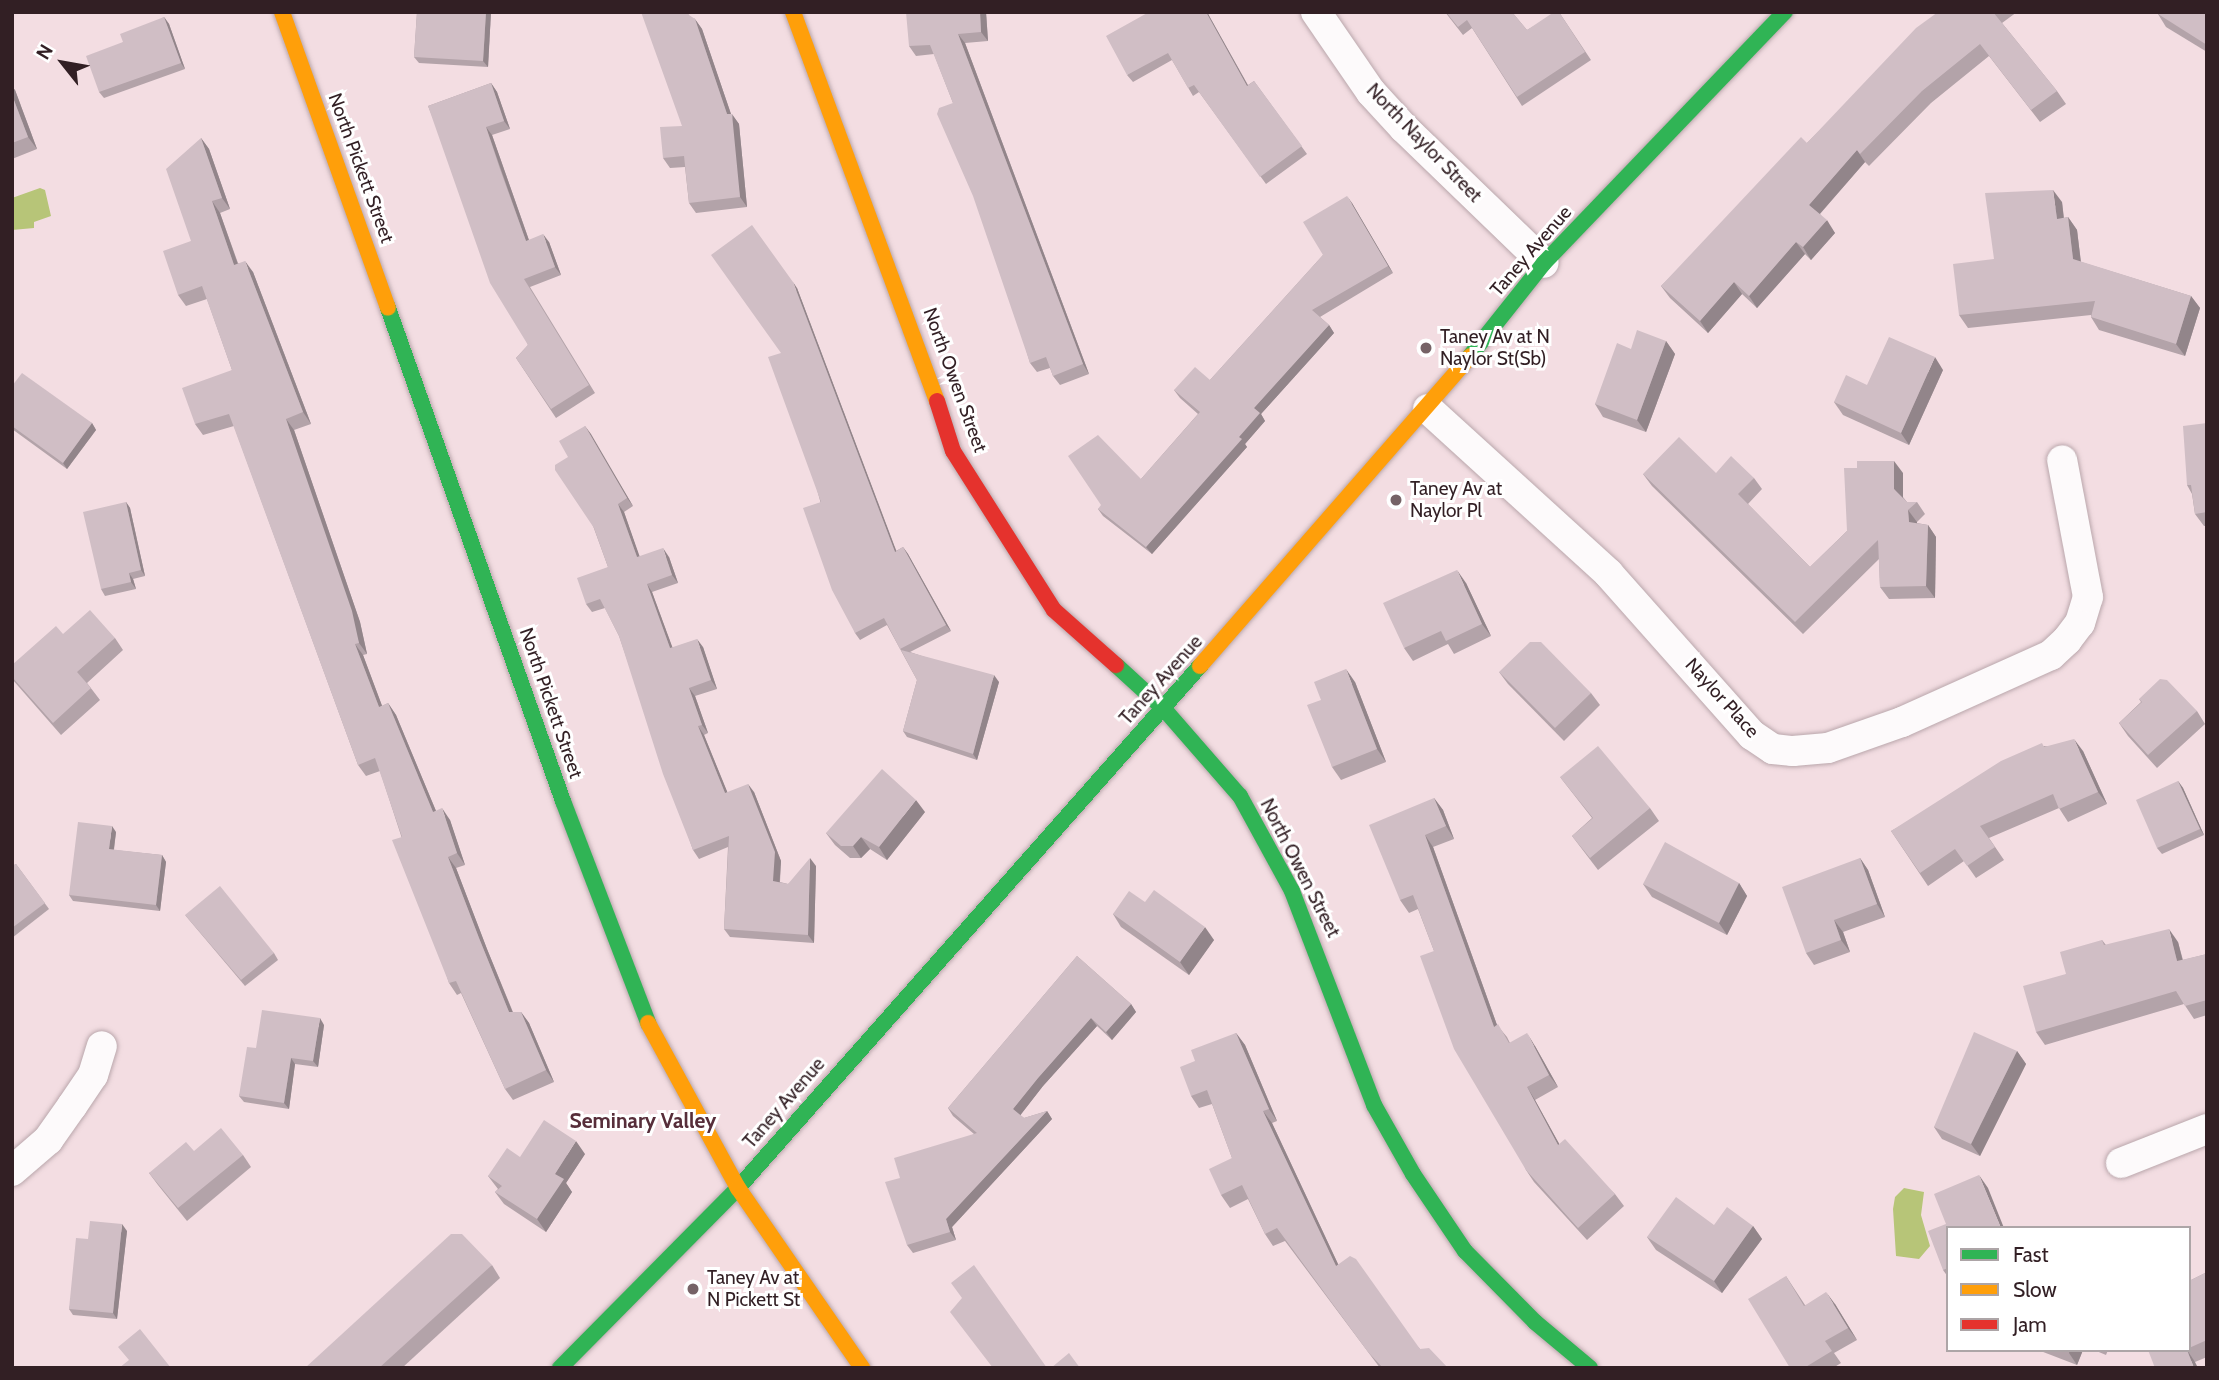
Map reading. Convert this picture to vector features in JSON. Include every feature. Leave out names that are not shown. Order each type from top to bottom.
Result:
[{"type":"street","name":"North Pickett Street","points":[[282,12],[563,801],[646,1020],[738,1188],[862,1368]]},
{"type":"street","name":"North Owen Street","points":[[793,12],[915,332],[953,451],[1054,610],[1164,709],[1240,796],[1268,842],[1321,957],[1374,1105],[1413,1174],[1465,1251],[1535,1322],[1590,1368]]},
{"type":"street","name":"North Naylor Street","points":[[1316,12],[1371,92],[1404,128],[1544,263]]},
{"type":"street","name":"Taney Avenue","points":[[560,1368],[738,1188],[1428,409],[1544,263],[1785,12]]},
{"type":"street","name":"Naylor Place","points":[[1428,409],[1608,573],[1752,735],[1773,749],[1793,751],[1828,748],[1902,722],[2052,655],[2067,640],[2080,623],[2088,597],[2062,460]]},
{"type":"street","points":[[12,1171],[48,1140],[93,1075],[102,1046]]},
{"type":"street","points":[[2121,1163],[2207,1129]]},
{"type":"shaded area","points":[[40,188],[45,190],[51,216],[34,222],[34,228],[12,230],[12,198]]},
{"type":"shaded area","points":[[1904,1188],[1924,1192],[1921,1215],[1930,1246],[1919,1259],[1896,1256],[1893,1209],[1895,1197]]},
{"type":"building","points":[[417,12],[486,12],[483,61],[414,57]]},
{"type":"building","points":[[641,12],[688,12],[695,19],[727,114],[732,114],[740,197],[689,203],[684,156],[663,158],[660,127],[682,126]]},
{"type":"building","points":[[906,12],[980,12],[981,32],[958,34],[1083,364],[1053,376],[1046,357],[1030,363],[973,196],[937,114],[939,108],[953,103],[930,45],[909,46]]},
{"type":"building","points":[[1149,12],[1206,12],[1247,86],[1254,81],[1302,146],[1260,177],[1194,85],[1188,88],[1168,53],[1127,75],[1106,36]]},
{"type":"building","points":[[1446,12],[1512,12],[1527,30],[1554,12],[1559,12],[1585,52],[1517,97],[1467,20],[1458,27]]},
{"type":"building","points":[[1938,12],[1993,12],[2057,91],[2031,110],[1980,44],[1922,91],[1860,154],[1857,150],[1809,205],[1827,220],[1803,247],[1796,242],[1749,296],[1734,282],[1700,321],[1661,286],[1801,137],[1807,143],[1916,28]]},
{"type":"building","points":[[2207,12],[2207,45],[2158,14]]},
{"type":"building","points":[[164,17],[181,63],[99,92],[86,56],[123,42],[120,34]]},
{"type":"building","points":[[491,83],[504,121],[486,127],[500,169],[526,241],[543,234],[555,267],[524,279],[589,385],[551,409],[516,358],[528,345],[490,283],[428,106]]},
{"type":"building","points":[[12,95],[28,137],[12,143]]},
{"type":"building","points":[[201,138],[222,198],[212,201],[234,265],[245,261],[303,412],[286,419],[352,611],[359,643],[355,644],[379,707],[388,703],[433,812],[442,808],[457,853],[448,857],[479,938],[509,1012],[521,1012],[546,1070],[505,1089],[456,981],[449,983],[392,840],[402,837],[375,758],[358,765],[229,414],[195,424],[182,388],[232,370],[202,286],[178,295],[163,251],[191,241],[166,169]]},
{"type":"building","points":[[2053,190],[2057,219],[2068,217],[2073,259],[2191,296],[2176,344],[2091,317],[2095,301],[1959,315],[1953,264],[1994,259],[1985,193]]},
{"type":"building","points":[[1347,196],[1388,266],[1312,310],[1329,325],[1254,408],[1260,413],[1239,437],[1242,439],[1146,547],[1098,509],[1101,505],[1068,456],[1098,435],[1141,479],[1200,412],[1174,390],[1195,367],[1210,380],[1323,255],[1303,222]]},
{"type":"building","points":[[752,225],[793,282],[895,552],[903,547],[946,625],[900,649],[884,618],[855,633],[832,590],[803,508],[821,502],[768,357],[781,353],[711,255]]},
{"type":"building","points":[[1637,330],[1666,341],[1637,420],[1595,404],[1617,343],[1631,349]]},
{"type":"building","points":[[1889,337],[1935,357],[1901,433],[1834,402],[1846,375],[1867,385]]},
{"type":"building","points":[[22,373],[92,423],[63,463],[12,426],[12,386]]},
{"type":"building","points":[[2207,423],[2207,512],[2195,514],[2191,485],[2187,485],[2183,426]]},
{"type":"building","points":[[585,426],[627,498],[618,504],[637,557],[663,548],[672,575],[647,584],[670,648],[697,639],[711,680],[689,688],[702,725],[698,726],[725,793],[748,784],[775,852],[773,881],[788,884],[810,858],[808,935],[724,929],[729,836],[693,850],[663,774],[619,636],[600,599],[586,604],[577,578],[608,567],[594,528],[555,470],[555,465],[568,457],[559,441]]},
{"type":"building","points":[[1679,437],[1716,473],[1731,456],[1754,478],[1738,494],[1810,567],[1847,531],[1844,468],[1857,468],[1857,461],[1894,461],[1894,489],[1907,502],[1917,502],[1908,510],[1909,522],[1928,525],[1926,586],[1880,587],[1878,540],[1795,622],[1643,474]]},
{"type":"building","points":[[126,502],[141,570],[129,573],[131,582],[101,589],[83,512]]},
{"type":"building","points":[[1457,570],[1482,624],[1446,641],[1441,631],[1404,648],[1383,603]]},
{"type":"building","points":[[90,610],[115,638],[77,672],[91,688],[53,723],[12,677],[12,665],[56,626],[63,634]]},
{"type":"building","points":[[1530,642],[1541,642],[1591,693],[1555,728],[1499,672]]},
{"type":"building","points":[[901,650],[994,675],[973,754],[903,731],[917,680]]},
{"type":"building","points":[[1346,669],[1377,749],[1332,767],[1307,705],[1321,700],[1314,682]]},
{"type":"building","points":[[2160,679],[2167,680],[2197,711],[2148,755],[2119,723],[2142,702],[2139,699]]},
{"type":"building","points":[[2074,739],[2098,792],[2059,809],[2053,794],[1980,826],[1995,847],[1967,866],[1955,849],[1920,873],[1891,831],[2001,761],[2042,743],[2044,747]]},
{"type":"building","points":[[1598,746],[1650,808],[1590,858],[1572,836],[1593,818],[1560,777]]},
{"type":"building","points":[[882,769],[916,800],[879,847],[861,837],[853,846],[841,846],[826,833]]},
{"type":"building","points":[[2178,781],[2200,829],[2157,848],[2136,800]]},
{"type":"building","points":[[1434,798],[1446,826],[1425,835],[1494,1027],[1498,1024],[1509,1043],[1527,1033],[1549,1075],[1527,1087],[1558,1145],[1565,1139],[1615,1194],[1578,1228],[1526,1170],[1454,1049],[1420,956],[1434,951],[1413,895],[1400,900],[1369,825]]},
{"type":"building","points":[[78,822],[112,826],[109,849],[162,855],[156,905],[69,895]]},
{"type":"building","points":[[1665,842],[1739,883],[1719,923],[1643,884]]},
{"type":"building","points":[[1860,858],[1877,904],[1834,920],[1841,940],[1806,953],[1782,887]]},
{"type":"building","points":[[16,864],[45,903],[12,928],[12,866]]},
{"type":"building","points":[[220,886],[274,953],[241,980],[185,915]]},
{"type":"building","points":[[1154,890],[1205,927],[1180,962],[1113,914],[1129,891],[1145,902]]},
{"type":"building","points":[[2169,929],[2177,961],[2207,954],[2207,1000],[2185,1006],[2176,991],[2036,1032],[2023,986],[2066,974],[2060,952],[2102,940],[2104,945]]},
{"type":"building","points":[[1077,956],[1131,1004],[1106,1032],[1091,1018],[1013,1109],[1024,1118],[1047,1111],[946,1219],[950,1232],[907,1245],[885,1182],[900,1178],[894,1158],[977,1133],[948,1108]]},
{"type":"building","points":[[262,1010],[320,1018],[313,1061],[291,1058],[284,1103],[239,1096],[247,1047],[256,1048]]},
{"type":"building","points":[[1974,1032],[2017,1051],[1971,1144],[1934,1127]]},
{"type":"building","points":[[1236,1033],[1269,1109],[1263,1111],[1336,1266],[1350,1256],[1356,1259],[1420,1349],[1429,1348],[1448,1368],[1383,1368],[1368,1352],[1277,1228],[1265,1234],[1242,1185],[1221,1195],[1209,1169],[1232,1158],[1207,1090],[1191,1096],[1180,1067],[1195,1061],[1191,1050]]},
{"type":"building","points":[[544,1120],[576,1141],[555,1174],[564,1179],[537,1219],[495,1192],[502,1186],[488,1176],[507,1148],[520,1157]]},
{"type":"building","points":[[221,1128],[243,1155],[178,1208],[149,1173],[186,1142],[194,1151]]},
{"type":"building","points":[[1979,1175],[2000,1226],[1946,1226],[1946,1269],[1943,1270],[1928,1231],[1946,1224],[1934,1194]]},
{"type":"building","points":[[1676,1197],[1714,1225],[1727,1207],[1753,1226],[1714,1281],[1647,1237]]},
{"type":"building","points":[[90,1221],[122,1224],[113,1313],[69,1309],[76,1238],[88,1239]]},
{"type":"building","points":[[451,1234],[462,1234],[492,1265],[379,1368],[305,1368]]},
{"type":"building","points":[[974,1265],[1047,1368],[993,1368],[950,1312],[962,1298],[951,1283]]},
{"type":"building","points":[[2207,1272],[2207,1340],[2191,1347],[2191,1280]]},
{"type":"building","points":[[1786,1276],[1804,1306],[1826,1292],[1848,1328],[1825,1341],[1832,1351],[1804,1368],[1790,1368],[1748,1299]]},
{"type":"building","points":[[140,1329],[171,1368],[119,1368],[129,1360],[118,1347]]},
{"type":"building","points":[[2149,1352],[2188,1352],[2194,1368],[2155,1368]]},
{"type":"building","points":[[1069,1353],[1080,1368],[1051,1368]]},
{"type":"traffic: fast","points":[[1470,356],[1544,263],[1785,12]]},
{"type":"traffic: fast","points":[[388,308],[563,801],[648,1023]]},
{"type":"traffic: fast","points":[[1116,665],[1164,709],[1240,796],[1292,891],[1374,1105],[1413,1174],[1465,1251],[1535,1322],[1590,1368]]},
{"type":"traffic: fast","points":[[560,1368],[738,1188],[1200,666]]},
{"type":"traffic: slow","points":[[282,12],[388,308]]},
{"type":"traffic: slow","points":[[793,12],[937,401]]},
{"type":"traffic: slow","points":[[1200,666],[1470,356]]},
{"type":"traffic: slow","points":[[648,1023],[738,1188],[862,1368]]},
{"type":"traffic: jam","points":[[937,401],[953,451],[1054,610],[1116,665]]},
{"type":"place","name":"Taney Av at N Naylor St(Sb)","points":[[1426,348]]},
{"type":"place","name":"Taney Av at Naylor Pl","points":[[1396,500]]},
{"type":"place","name":"Taney Av at N Pickett St","points":[[693,1289]]},
{"type":"district","name":"Seminary Valley","points":[[643,1121]]}]
